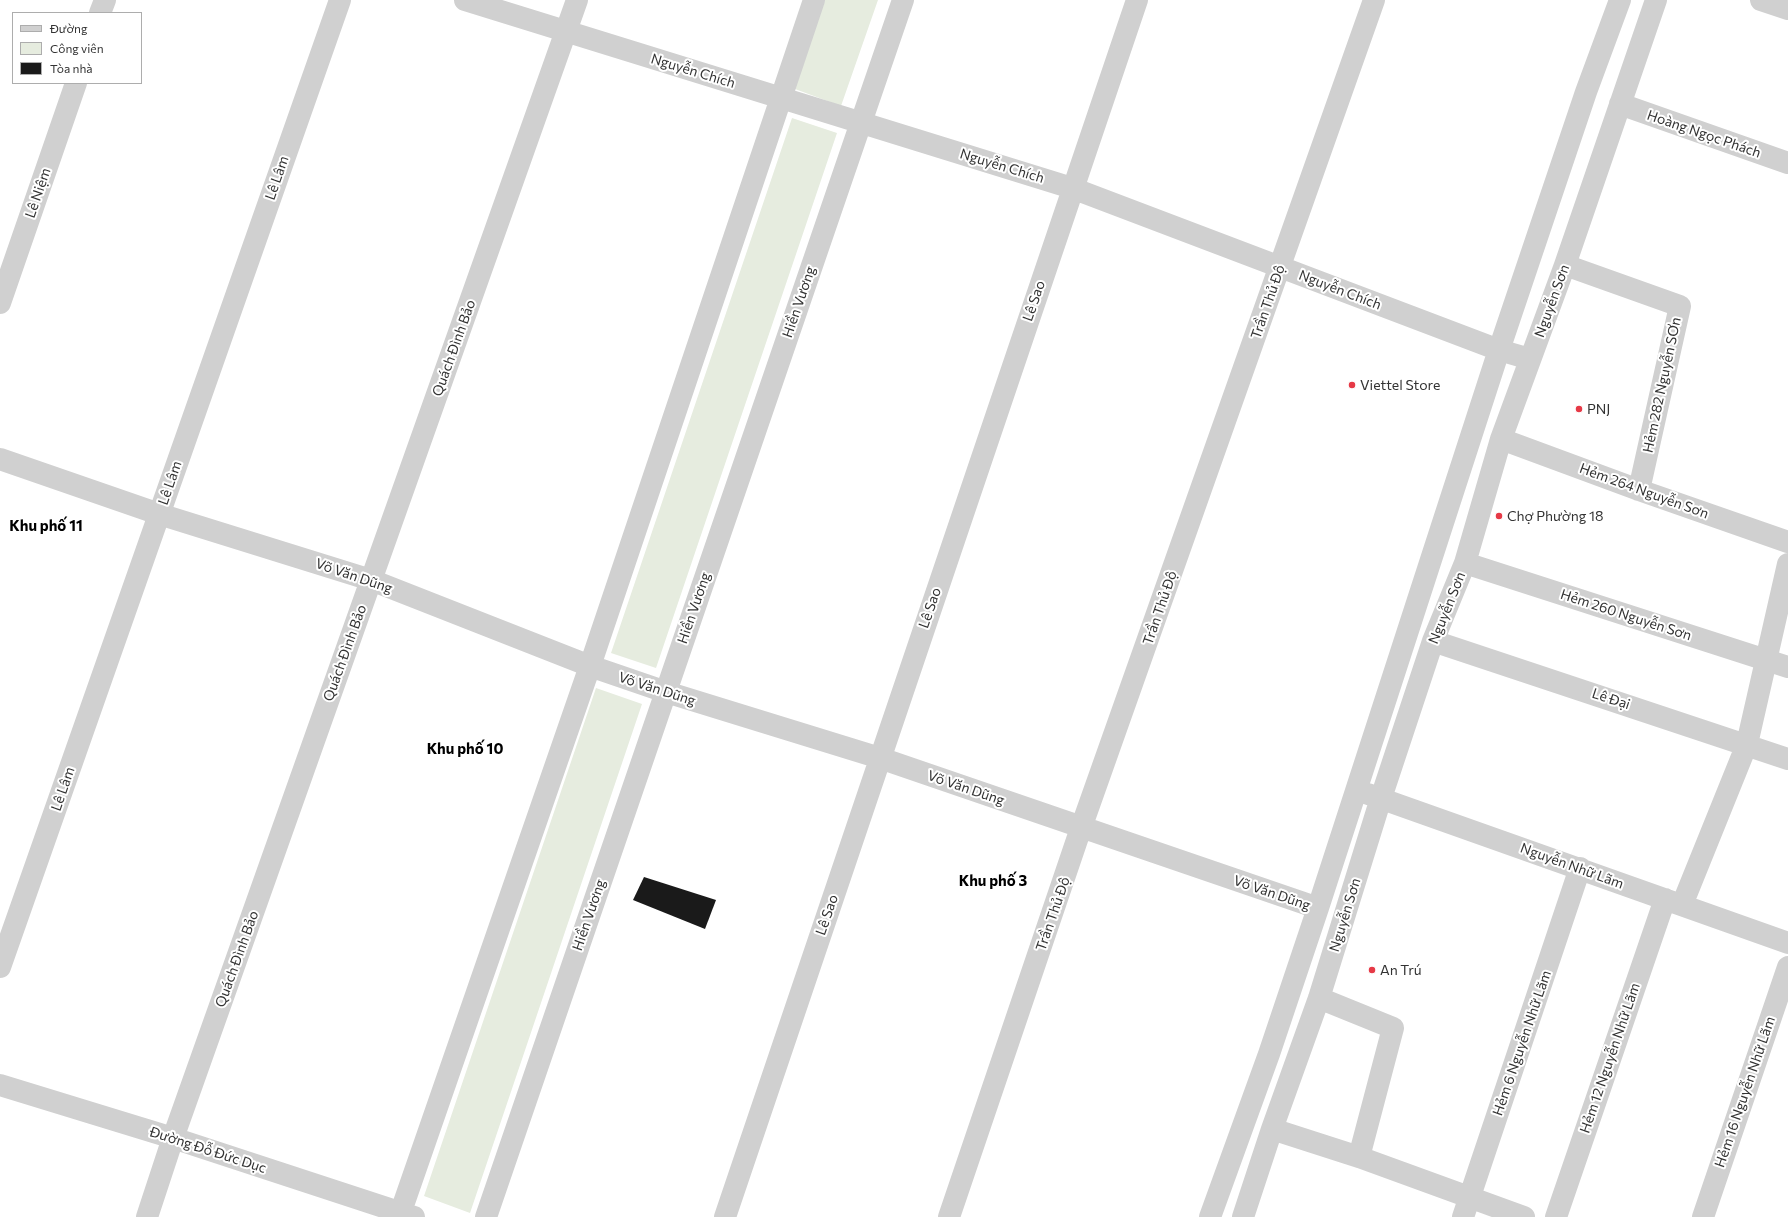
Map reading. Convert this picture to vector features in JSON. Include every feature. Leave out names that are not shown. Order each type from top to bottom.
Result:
[{"type":"street","points":[[100,12],[105,0]]},
{"type":"street","name":"Lê Lâm","points":[[0,967],[340,0]]},
{"type":"street","name":"Nguyễn Chích","points":[[465,0],[1072,188],[1499,350],[1530,359]]},
{"type":"street","name":"Quách Đình Bảo","points":[[147,1217],[173,1138],[578,0]]},
{"type":"street","points":[[405,1215],[814,0]]},
{"type":"street","name":"Hiền Vương","points":[[486,1217],[903,0]]},
{"type":"street","name":"Lê Sao","points":[[725,1217],[1072,188],[1137,0]]},
{"type":"street","name":"Trần Thủ Độ","points":[[949,1217],[1082,828],[1374,0]]},
{"type":"street","name":"Nguyễn Sơn","points":[[1210,1217],[1318,908],[1499,350],[1586,92],[1620,0]]},
{"type":"street","name":"Nguyễn Sơn","points":[[1243,1217],[1272,1129],[1319,998],[1381,798],[1433,641],[1465,563],[1501,439],[1565,265],[1656,0]]},
{"type":"street","points":[[1761,0],[1788,10]]},
{"type":"street","name":"Lê Niệm","points":[[0,303],[76,84]]},
{"type":"street","name":"Hoàng Ngọc Phách","points":[[1620,104],[1788,163]]},
{"type":"street","name":"Hẻm 282 Nguyễn SƠn","points":[[1565,265],[1680,306],[1639,490]]},
{"type":"street","name":"Hẻm 264 Nguyễn Sơn","points":[[1501,439],[1639,490],[1788,542]]},
{"type":"street","name":"Võ Văn Dũng","points":[[0,459],[159,514],[371,580],[590,666],[666,692],[880,758],[1318,908]]},
{"type":"street","name":"Hẻm 260 Nguyễn Sơn","points":[[1465,563],[1788,667]]},
{"type":"street","name":"Hẻm 12 Nguyễn Nhữ Lãm","points":[[1556,1217],[1673,902],[1747,744],[1788,564]]},
{"type":"street","name":"Lê Đại","points":[[1433,641],[1747,744],[1788,759]]},
{"type":"street","name":"Nguyễn Nhữ Lãm","points":[[1356,790],[1580,868],[1788,943]]},
{"type":"street","name":"Hẻm 6 Nguyễn Nhữ Lãm","points":[[1466,1207],[1580,868]]},
{"type":"street","name":"Hẻm 16 Nguyễn Nhữ Lãm","points":[[1703,1217],[1788,967]]},
{"type":"street","points":[[1319,998],[1393,1028],[1359,1158]]},
{"type":"street","name":"Đường Đỗ Đức Dục","points":[[0,1084],[173,1138],[405,1215]]},
{"type":"street","points":[[1272,1129],[1359,1158],[1466,1207],[1524,1217]]},
{"type":"green space","points":[[825,0],[878,0],[841,106],[795,89]]},
{"type":"green space","points":[[792,118],[837,133],[656,668],[611,653]]},
{"type":"green space","points":[[596,688],[642,704],[470,1213],[424,1196]]},
{"type":"building","points":[[644,877],[716,900],[705,929],[633,900]]},
{"type":"place","name":"Viettel Store","points":[[1352,385]]},
{"type":"place","name":"PNJ","points":[[1579,409]]},
{"type":"place","name":"Chợ Phường 18","points":[[1499,516]]},
{"type":"place","name":"An Trú","points":[[1372,970]]},
{"type":"district","name":"Khu phố 11","points":[[46,526]]},
{"type":"district","name":"Khu phố 10","points":[[465,749]]},
{"type":"district","name":"Khu phố 3","points":[[993,881]]}]
